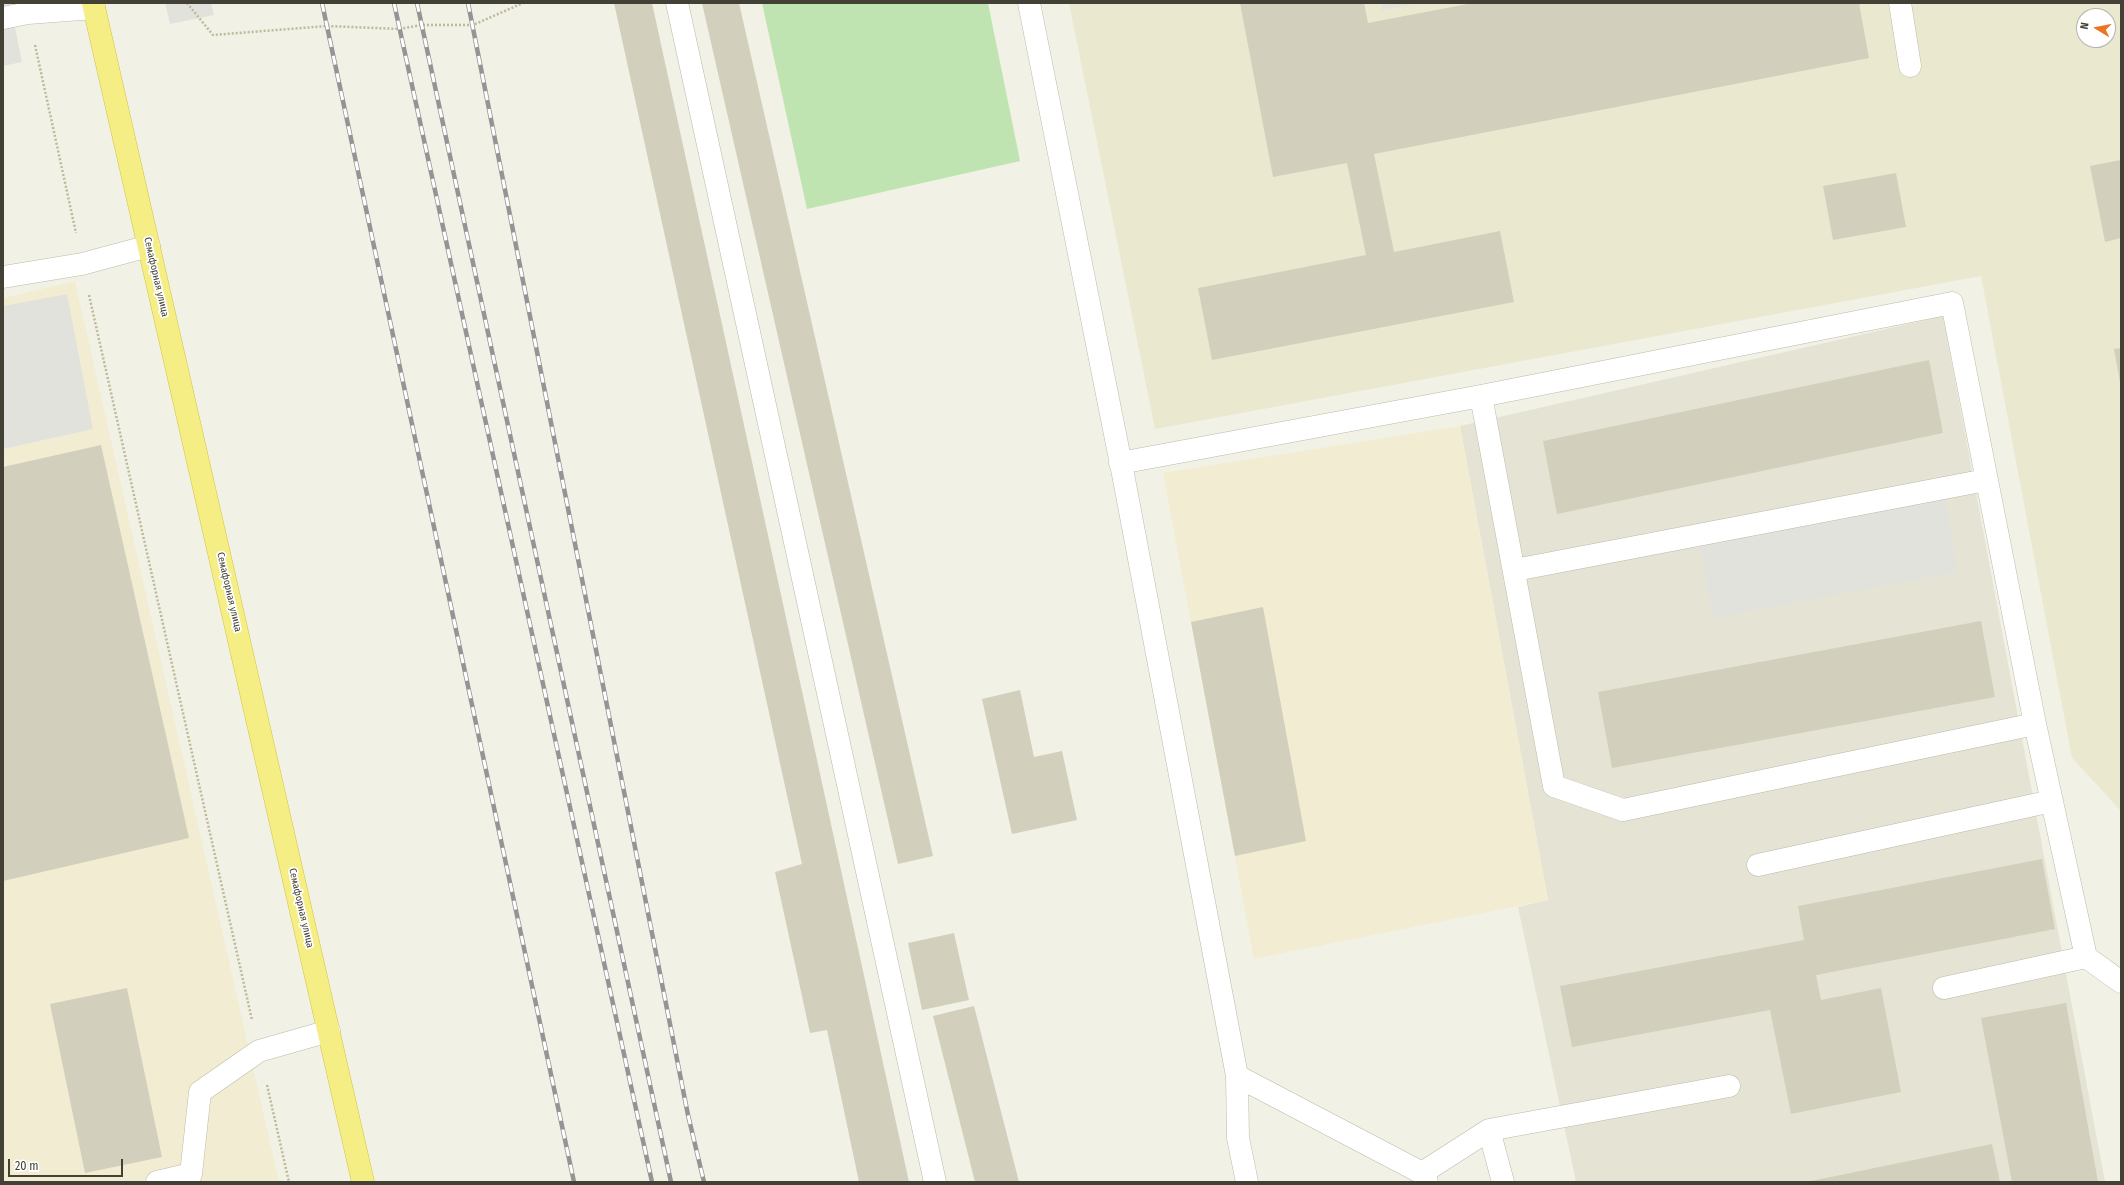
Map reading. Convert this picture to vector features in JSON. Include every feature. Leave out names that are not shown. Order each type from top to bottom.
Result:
[{"type":"highway","name":"Семафорная улица","points":[[94,5],[363,1182]]},
{"type":"lane","points":[[677,3],[935,1182]]},
{"type":"lane","points":[[1029,3],[1120,463],[1236,1076],[1238,1138],[1247,1182]]},
{"type":"lane","points":[[1900,3],[1910,66]]},
{"type":"lane","points":[[3,18],[28,13],[94,5]]},
{"type":"lane","points":[[3,277],[82,264],[149,246]]},
{"type":"lane","points":[[1120,463],[1482,396],[1952,303],[2035,724],[2086,957],[2121,982]]},
{"type":"lane","points":[[1482,396],[1554,786],[1623,810],[2035,724]]},
{"type":"lane","points":[[1515,570],[1986,480]]},
{"type":"lane","points":[[1758,865],[2052,801]]},
{"type":"lane","points":[[1944,988],[2086,957]]},
{"type":"lane","points":[[157,1182],[191,1174],[200,1092],[259,1051],[329,1031]]},
{"type":"lane","points":[[1236,1076],[1425,1177],[1489,1130],[1729,1086]]},
{"type":"lane","points":[[1489,1130],[1503,1182]]},
{"type":"path","points":[[187,3],[213,35],[327,26],[399,29],[422,25],[473,25],[523,3]]},
{"type":"path","points":[[28,13],[82,264],[289,1182]]},
{"type":"shaded area","points":[[3,3],[10,3],[22,62],[3,66]]},
{"type":"shaded area","points":[[165,3],[211,3],[214,15],[170,24]]},
{"type":"shaded area","points":[[1069,3],[2121,3],[2121,811],[2072,758],[1981,276],[1155,429]]},
{"type":"shaded area","points":[[1381,3],[1420,3],[1382,10]]},
{"type":"shaded area","points":[[75,281],[279,1182],[3,1182],[3,298]]},
{"type":"shaded area","points":[[67,294],[93,429],[3,449],[3,306]]},
{"type":"shaded area","points":[[1943,316],[2105,1182],[1576,1182],[1518,907],[1548,900],[1460,426]]},
{"type":"shaded area","points":[[1460,426],[1548,900],[1254,959],[1163,473]]},
{"type":"shaded area","points":[[1942,482],[1958,572],[1713,618],[1697,528]]},
{"type":"green space","points":[[762,3],[988,3],[1020,161],[807,209]]},
{"type":"building","points":[[614,3],[652,3],[909,1182],[859,1182],[827,1030],[810,1033],[775,872],[802,864]]},
{"type":"building","points":[[702,3],[739,3],[933,856],[898,864]]},
{"type":"building","points":[[1240,3],[1364,3],[1368,23],[1473,3],[1859,3],[1869,58],[1374,154],[1394,252],[1500,231],[1514,302],[1212,360],[1198,288],[1366,255],[1347,163],[1273,177]]},
{"type":"building","points":[[2121,160],[2121,238],[2105,242],[2090,166]]},
{"type":"building","points":[[1896,173],[1906,227],[1833,240],[1823,186]]},
{"type":"building","points":[[2121,348],[2121,382],[2120,382],[2114,349]]},
{"type":"building","points":[[1929,360],[1943,433],[1557,514],[1543,441]]},
{"type":"building","points":[[101,445],[189,838],[3,881],[3,467]]},
{"type":"building","points":[[1263,607],[1306,841],[1235,856],[1191,622]]},
{"type":"building","points":[[1981,621],[1995,697],[1612,768],[1598,692]]},
{"type":"building","points":[[1020,690],[1034,757],[1062,751],[1077,820],[1012,834],[982,699]]},
{"type":"building","points":[[2042,859],[2055,929],[1816,975],[1821,1000],[1881,988],[1901,1092],[1791,1114],[1770,1010],[1572,1047],[1560,986],[1804,940],[1798,906]]},
{"type":"building","points":[[954,933],[969,1000],[922,1010],[908,943]]},
{"type":"building","points":[[127,988],[162,1157],[85,1173],[50,1004]]},
{"type":"building","points":[[2066,1003],[2098,1182],[2012,1182],[1981,1018]]},
{"type":"building","points":[[974,1006],[1019,1182],[975,1182],[933,1016]]},
{"type":"building","points":[[1992,1144],[2000,1182],[1811,1182],[1811,1181]]},
{"type":"railway","points":[[322,3],[574,1182]]},
{"type":"railway","points":[[394,3],[652,1182]]},
{"type":"railway","points":[[417,3],[671,1182]]},
{"type":"railway","points":[[468,3],[688,1115],[704,1182]]}]
